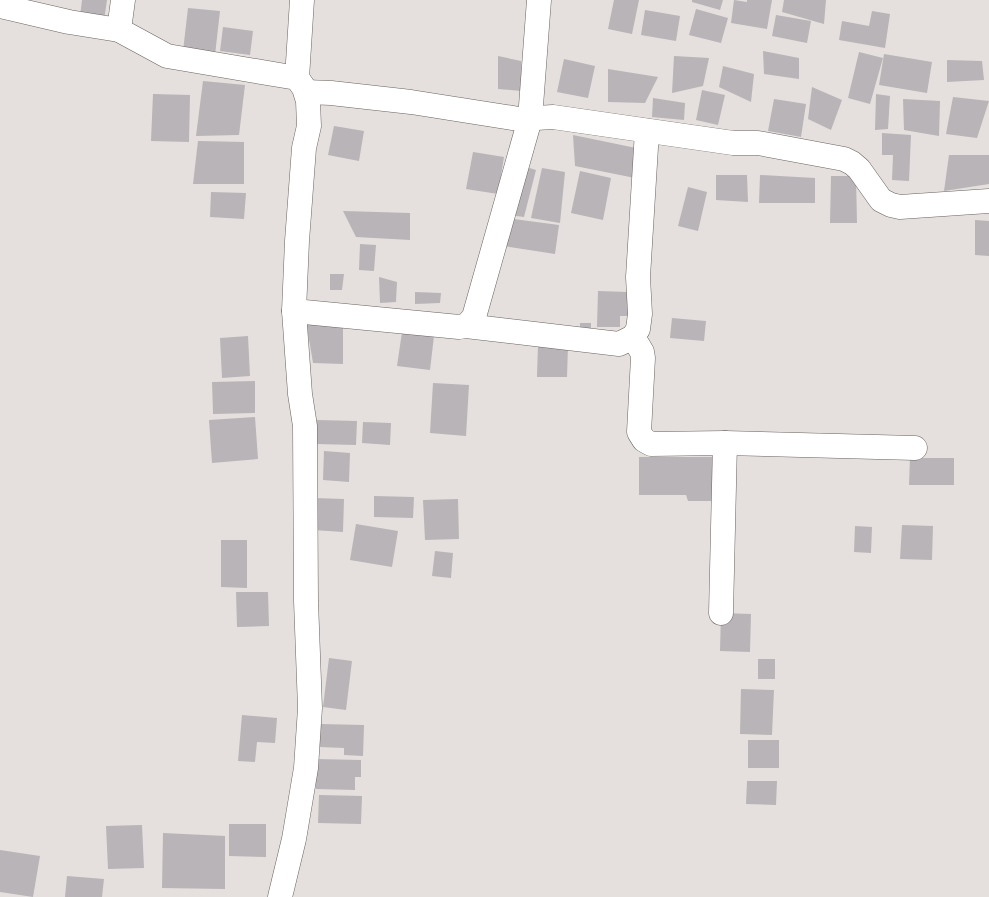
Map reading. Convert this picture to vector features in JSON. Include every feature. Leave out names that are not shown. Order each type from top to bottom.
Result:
[{"type":"street","points":[[119,30],[123,0]]},
{"type":"street","points":[[280,897],[294,839],[306,768],[310,708],[306,601],[305,426],[300,394],[294,311],[304,148],[309,126],[308,101],[301,85],[302,0]]},
{"type":"street","points":[[466,326],[474,317],[530,119],[538,0]]},
{"type":"street","points":[[0,6],[69,22],[119,30],[167,56],[331,93],[411,102],[519,119],[553,117],[733,143],[758,143],[844,159],[859,169],[881,200],[900,207],[989,201]]},
{"type":"street","points":[[294,311],[459,328],[466,326],[619,344],[633,337],[638,328],[640,314],[638,277],[647,131]]},
{"type":"street","points":[[633,337],[642,352],[643,358],[639,432],[644,440],[651,444],[725,443],[915,448]]},
{"type":"street","points":[[721,613],[725,443]]},
{"type":"building","points":[[82,0],[107,0],[104,21],[80,17]]},
{"type":"building","points":[[614,0],[639,0],[632,34],[608,29]]},
{"type":"building","points":[[692,0],[723,0],[720,10],[692,2]]},
{"type":"building","points":[[734,0],[747,2],[747,0],[772,0],[767,29],[731,23]]},
{"type":"building","points":[[784,0],[826,0],[824,24],[782,12]]},
{"type":"building","points":[[188,8],[220,11],[215,55],[183,51]]},
{"type":"building","points":[[696,9],[728,18],[721,43],[689,35]]},
{"type":"building","points":[[645,10],[680,16],[676,41],[641,35]]},
{"type":"building","points":[[872,11],[890,14],[885,48],[839,40],[842,21],[869,26]]},
{"type":"building","points":[[776,15],[811,21],[807,43],[772,36]]},
{"type":"building","points":[[223,27],[253,31],[250,55],[220,51]]},
{"type":"building","points":[[763,51],[799,58],[799,79],[764,74]]},
{"type":"building","points":[[859,52],[883,58],[870,104],[848,98]]},
{"type":"building","points":[[884,54],[932,62],[927,93],[879,85]]},
{"type":"building","points":[[498,56],[521,61],[521,91],[498,89]]},
{"type":"building","points":[[674,56],[709,58],[703,86],[672,93]]},
{"type":"building","points":[[564,59],[595,66],[588,98],[557,92]]},
{"type":"building","points":[[947,60],[982,61],[984,80],[947,82]]},
{"type":"building","points":[[723,66],[754,74],[751,102],[719,87]]},
{"type":"building","points":[[608,69],[658,77],[645,103],[608,102]]},
{"type":"building","points":[[203,81],[245,85],[239,135],[196,136]]},
{"type":"building","points":[[812,87],[842,100],[831,130],[808,119]]},
{"type":"building","points":[[702,90],[725,95],[718,125],[696,120]]},
{"type":"building","points":[[153,94],[190,95],[189,142],[151,141]]},
{"type":"building","points":[[876,94],[890,96],[888,129],[875,130]]},
{"type":"building","points":[[953,97],[989,101],[977,138],[946,134]]},
{"type":"building","points":[[653,98],[685,103],[684,120],[652,117]]},
{"type":"building","points":[[774,99],[806,104],[801,137],[768,131]]},
{"type":"building","points":[[903,99],[940,101],[939,136],[904,130]]},
{"type":"building","points":[[334,126],[364,131],[359,161],[328,155]]},
{"type":"building","points":[[882,133],[911,135],[909,181],[892,180],[893,155],[882,155]]},
{"type":"building","points":[[573,135],[636,148],[635,178],[575,166]]},
{"type":"building","points":[[198,141],[244,142],[244,184],[193,184]]},
{"type":"building","points":[[473,152],[504,157],[498,194],[466,189]]},
{"type":"building","points":[[949,155],[989,155],[989,184],[944,191]]},
{"type":"building","points":[[523,166],[536,170],[524,217],[509,215]]},
{"type":"building","points":[[542,168],[565,172],[560,223],[531,218]]},
{"type":"building","points":[[580,171],[611,178],[603,220],[571,213]]},
{"type":"building","points":[[716,175],[747,175],[748,202],[716,200]]},
{"type":"building","points":[[760,175],[815,178],[815,203],[759,203]]},
{"type":"building","points":[[831,176],[856,176],[857,223],[830,223]]},
{"type":"building","points":[[688,187],[707,192],[698,231],[678,226]]},
{"type":"building","points":[[211,192],[246,193],[244,219],[210,217]]},
{"type":"building","points":[[343,211],[410,213],[410,240],[356,237]]},
{"type":"building","points":[[507,218],[559,225],[555,254],[503,246]]},
{"type":"building","points":[[975,220],[989,221],[989,256],[975,255]]},
{"type":"building","points":[[360,244],[376,245],[374,271],[359,270]]},
{"type":"building","points":[[330,274],[344,274],[342,290],[330,290]]},
{"type":"building","points":[[379,277],[397,282],[396,302],[380,303]]},
{"type":"building","points":[[598,291],[628,292],[628,316],[620,316],[620,327],[597,327]]},
{"type":"building","points":[[415,292],[441,293],[440,303],[415,304]]},
{"type":"building","points":[[672,318],[706,321],[704,341],[670,338]]},
{"type":"building","points":[[306,321],[343,325],[343,364],[313,363]]},
{"type":"building","points":[[580,323],[591,323],[591,331],[580,331]]},
{"type":"building","points":[[402,332],[434,336],[430,370],[397,366]]},
{"type":"building","points":[[248,336],[250,376],[222,378],[220,338]]},
{"type":"building","points":[[538,344],[568,345],[567,377],[537,377]]},
{"type":"building","points":[[255,381],[255,413],[213,414],[212,382]]},
{"type":"building","points":[[433,383],[469,385],[466,436],[430,433]]},
{"type":"building","points":[[255,417],[258,459],[212,463],[209,420]]},
{"type":"building","points":[[317,420],[357,421],[356,445],[316,444]]},
{"type":"building","points":[[363,422],[391,423],[390,445],[362,443]]},
{"type":"building","points":[[324,451],[350,453],[349,482],[323,480]]},
{"type":"building","points":[[639,457],[712,457],[712,501],[688,501],[686,495],[639,495]]},
{"type":"building","points":[[910,458],[954,458],[954,485],[909,485]]},
{"type":"building","points":[[374,496],[414,497],[413,518],[374,517]]},
{"type":"building","points":[[314,498],[344,499],[343,532],[313,530]]},
{"type":"building","points":[[458,499],[459,539],[425,540],[423,500]]},
{"type":"building","points":[[356,524],[398,531],[392,567],[350,560]]},
{"type":"building","points":[[902,525],[933,526],[932,560],[900,559]]},
{"type":"building","points":[[855,526],[872,527],[871,553],[854,552]]},
{"type":"building","points":[[221,540],[247,540],[247,588],[221,587]]},
{"type":"building","points":[[435,551],[453,553],[451,578],[432,576]]},
{"type":"building","points":[[236,592],[268,592],[269,626],[237,627]]},
{"type":"building","points":[[721,613],[751,614],[750,652],[720,651]]},
{"type":"building","points":[[329,658],[352,661],[346,710],[323,707]]},
{"type":"building","points":[[758,659],[775,659],[775,679],[758,679]]},
{"type":"building","points":[[741,689],[774,690],[772,735],[740,734]]},
{"type":"building","points":[[242,715],[277,718],[275,743],[257,742],[255,762],[238,761]]},
{"type":"building","points":[[320,724],[364,725],[363,756],[344,755],[344,748],[320,747]]},
{"type":"building","points":[[748,740],[779,740],[779,768],[748,768]]},
{"type":"building","points":[[316,759],[361,760],[361,777],[355,777],[355,790],[316,789]]},
{"type":"building","points":[[747,781],[777,781],[776,805],[746,804]]},
{"type":"building","points":[[319,795],[362,796],[361,824],[318,823]]},
{"type":"building","points":[[229,824],[266,824],[266,857],[229,856]]},
{"type":"building","points":[[142,825],[144,868],[108,869],[106,826]]},
{"type":"building","points":[[163,833],[225,836],[225,889],[162,888]]},
{"type":"building","points":[[0,850],[40,856],[33,897],[0,892]]},
{"type":"building","points":[[67,876],[104,879],[102,897],[65,897]]}]
